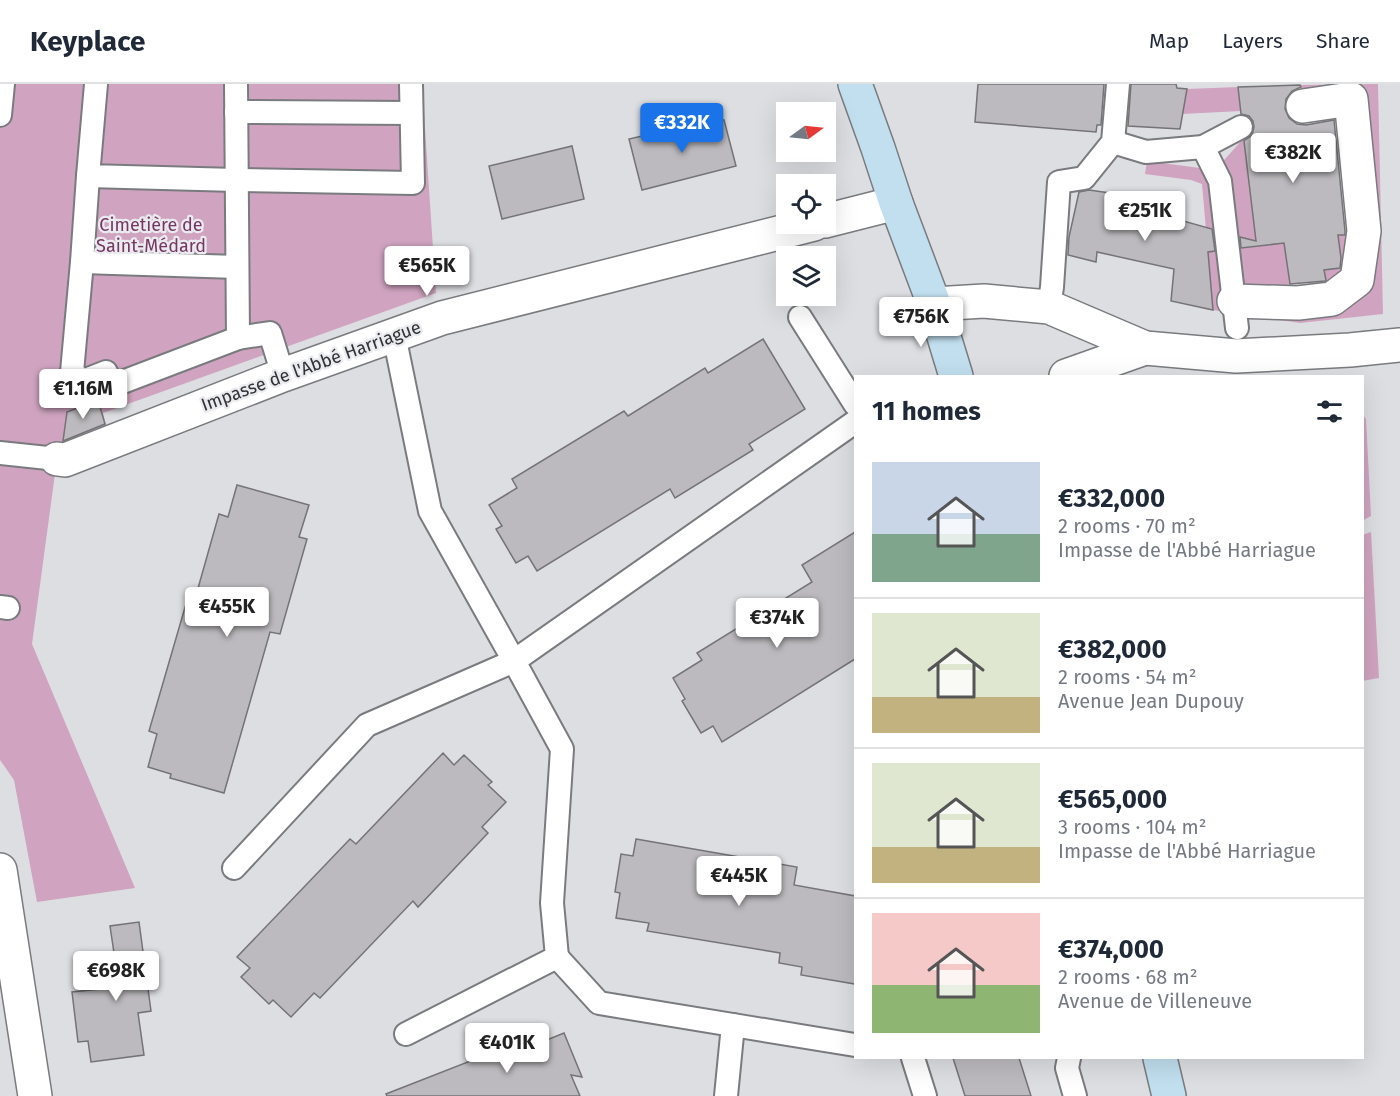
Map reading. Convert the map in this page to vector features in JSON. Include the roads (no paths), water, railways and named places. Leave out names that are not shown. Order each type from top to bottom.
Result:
[{"type":"main road","points":[[855,84],[934,304],[956,375]]},
{"type":"main road","points":[[1160,1059],[1169,1096]]},
{"type":"street","points":[[1236,314],[1332,299],[1358,280],[1364,231],[1351,99],[1303,106]]},
{"type":"street","points":[[836,218],[896,203]]},
{"type":"street","name":"Impasse de l'Abbé Harriague","points":[[57,459],[65,460],[283,375],[442,318],[776,234]]},
{"type":"street","points":[[934,304],[984,301],[1048,307],[1145,348],[1236,356],[1400,345]]},
{"type":"street","points":[[1069,375],[1145,348]]},
{"type":"street","points":[[0,870],[35,1096]]},
{"type":"lane","points":[[0,115],[3,84]]},
{"type":"lane","points":[[96,84],[72,372],[83,381],[106,372],[112,386],[238,338],[270,333],[283,375]]},
{"type":"lane","points":[[236,84],[238,338]]},
{"type":"lane","points":[[88,176],[412,183],[411,84]]},
{"type":"lane","points":[[1048,307],[1052,287],[1059,182],[1084,178],[1113,142],[1118,84]]},
{"type":"lane","points":[[236,112],[411,113]]},
{"type":"lane","points":[[1113,142],[1146,152],[1203,147],[1241,127]]},
{"type":"lane","points":[[1203,147],[1221,181],[1236,314]]},
{"type":"lane","points":[[82,262],[237,267]]},
{"type":"lane","points":[[800,317],[854,402]]},
{"type":"lane","points":[[394,335],[430,511],[562,749],[552,903],[557,957],[599,1002],[854,1045]]},
{"type":"lane","points":[[234,868],[367,725],[514,661],[854,423]]},
{"type":"lane","points":[[0,453],[57,459]]},
{"type":"lane","points":[[406,1034],[557,957]]},
{"type":"lane","points":[[726,1096],[733,1024]]},
{"type":"lane","points":[[913,1059],[925,1096]]},
{"type":"lane","points":[[1069,1059],[1067,1068],[1075,1096]]},
{"type":"park label","name":"Cimetière de Saint-Médard","points":[[151,235]]}]
